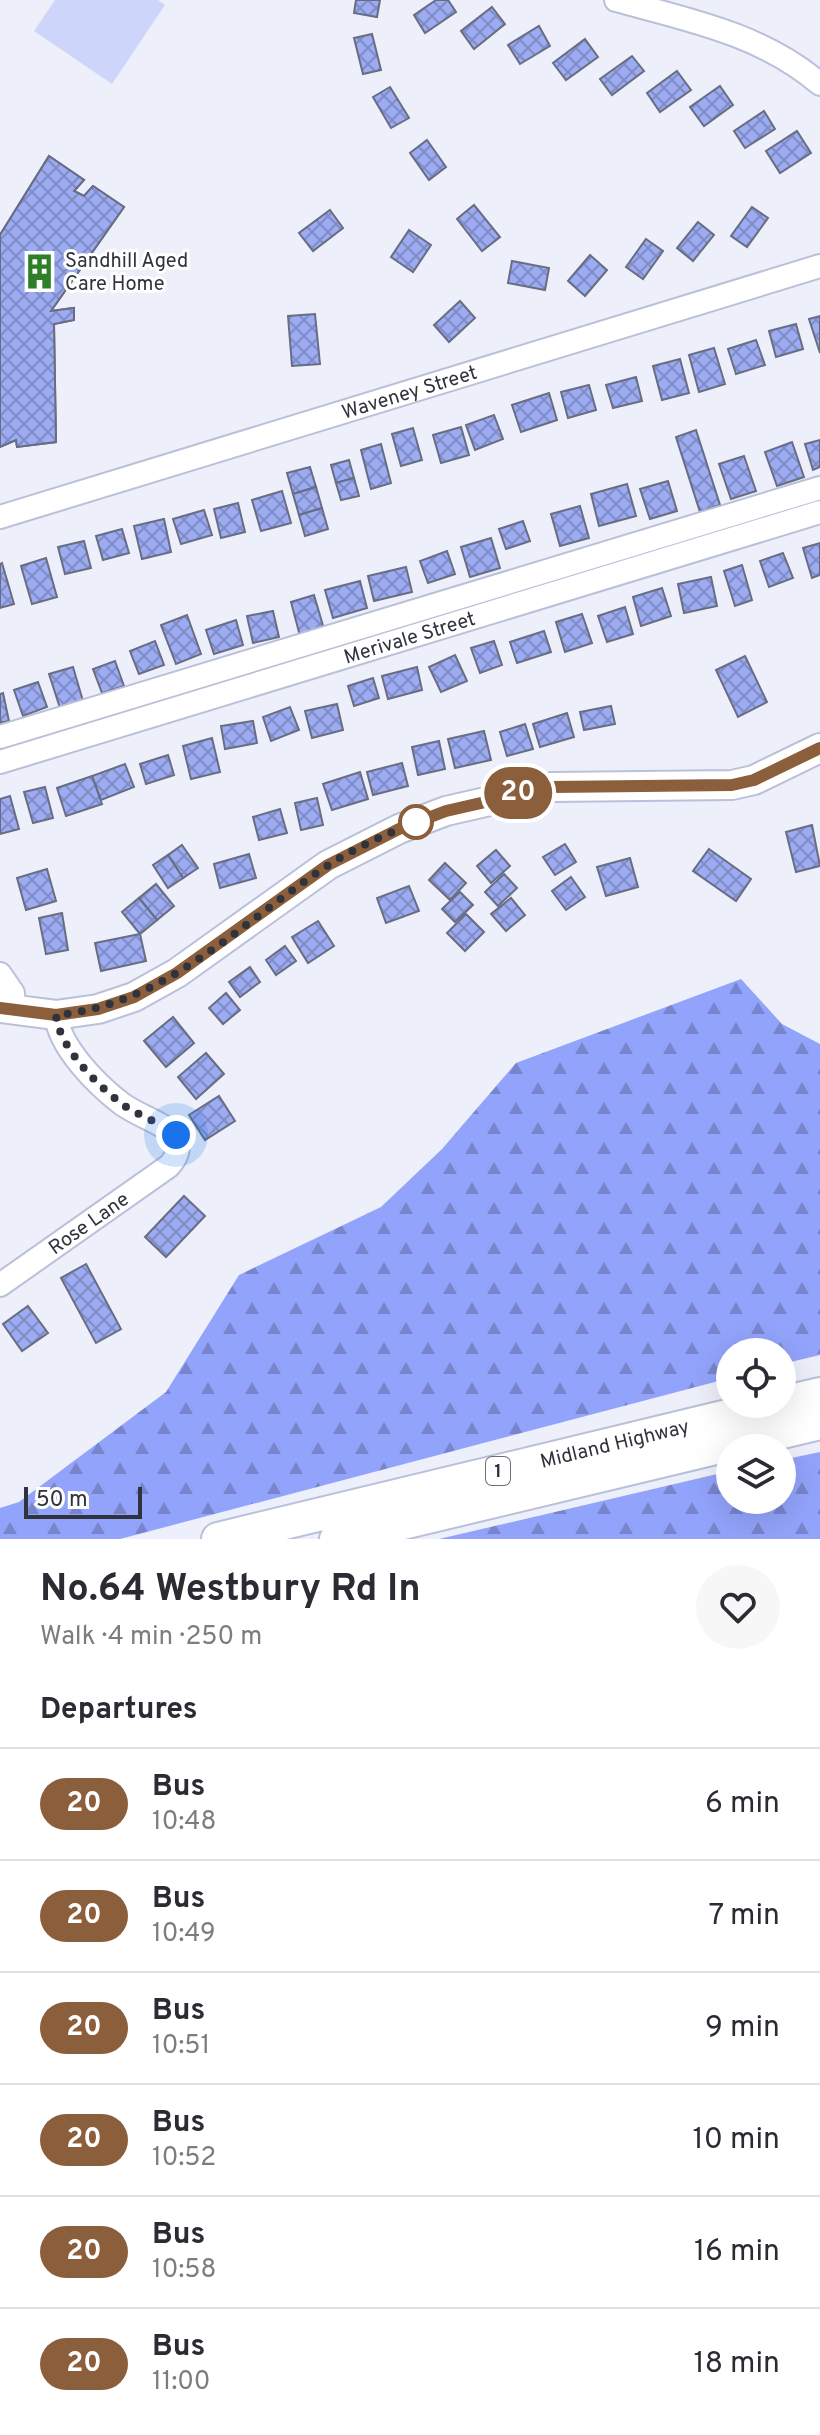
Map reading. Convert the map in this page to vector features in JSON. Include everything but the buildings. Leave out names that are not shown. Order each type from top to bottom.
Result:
[{"type":"highway","name":"Midland Highway","points":[[796,1399],[820,1394]]},
{"type":"highway","name":"Midland Highway","points":[[218,1539],[718,1418]]},
{"type":"highway","name":"Midland Highway","points":[[336,1539],[820,1423]]},
{"type":"main road","points":[[7,1009],[56,1015],[118,1004],[156,986],[328,865],[385,836],[446,811],[551,787],[732,785],[754,780],[820,748]]},
{"type":"street","points":[[616,0],[746,38],[788,60],[820,84]]},
{"type":"street","name":"Waveney Street","points":[[0,517],[820,266]]},
{"type":"street","name":"Merivale Street","points":[[0,737],[820,488]]},
{"type":"street","name":"Merivale Street","points":[[0,762],[820,512]]},
{"type":"street","points":[[0,974],[13,993],[7,1009]]},
{"type":"street","name":"Rose Lane","points":[[0,1285],[32,1266],[176,1158],[180,1146],[176,1135],[122,1104],[72,1051],[59,1030],[56,1015]]},
{"type":"shaded area","points":[[55,0],[158,0],[165,5],[112,84],[34,31]]},
{"type":"green space","points":[[741,979],[782,1024],[820,1044],[820,1355],[796,1361],[796,1338],[716,1338],[716,1382],[120,1539],[0,1539],[0,1508],[19,1502],[166,1392],[239,1275],[381,1207],[442,1149],[516,1063]]},
{"type":"green space","points":[[820,1452],[820,1539],[439,1539],[716,1474],[716,1514],[796,1514],[796,1457]]},
{"type":"bus line","name":"20","points":[[0,1008],[56,1015],[98,1009],[134,997],[177,973],[328,865],[399,829],[446,811],[503,795],[551,787],[593,784],[732,785],[781,769],[820,748]]},
{"type":"place","name":"Sandhill Aged Care Home","points":[[39,272]]},
{"type":"route","points":[[176,1135],[122,1104],[72,1051],[59,1030],[56,1015],[118,1004],[156,986],[328,865],[421,820],[416,822]]}]
